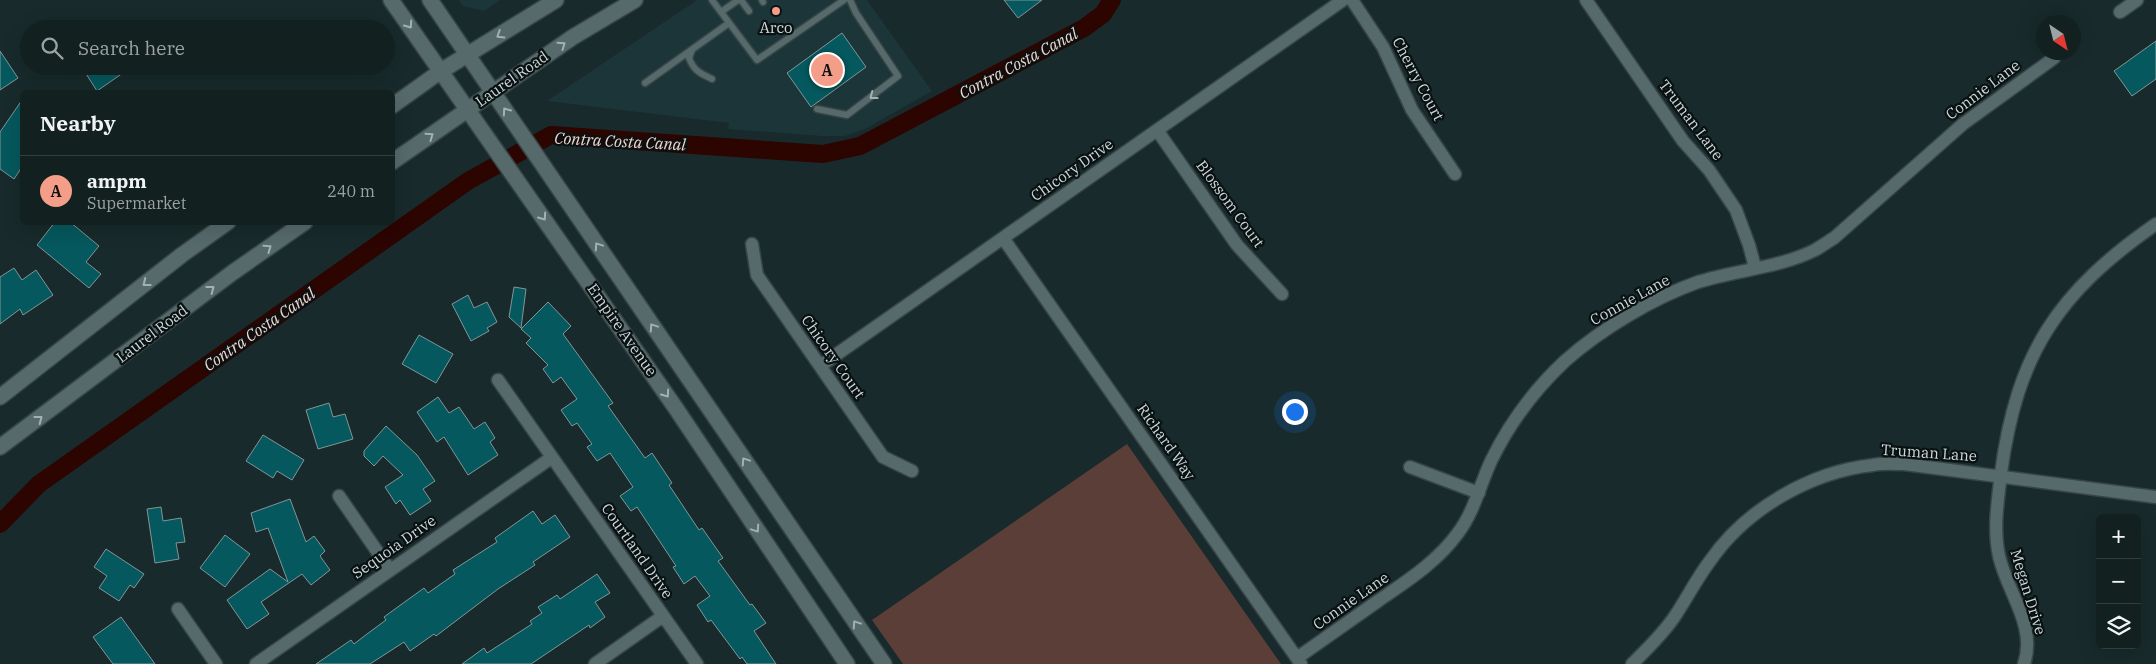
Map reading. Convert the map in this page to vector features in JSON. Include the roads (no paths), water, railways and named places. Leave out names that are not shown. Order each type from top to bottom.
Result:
[{"type":"main road","name":"Empire Avenue","points":[[391,0],[680,415],[847,664]]},
{"type":"main road","name":"Empire Avenue","points":[[430,0],[884,664]]},
{"type":"main road","points":[[395,104],[442,71],[556,0]]},
{"type":"main road","name":"Laurel Road","points":[[395,160],[573,37],[635,0]]},
{"type":"main road","points":[[0,397],[183,254],[224,225]]},
{"type":"main road","name":"Laurel Road","points":[[0,448],[232,273],[301,225]]},
{"type":"street","name":"Chicory Drive","points":[[820,366],[1342,0]]},
{"type":"street","name":"Cherry Court","points":[[1352,0],[1383,47],[1412,110],[1455,174]]},
{"type":"street","name":"Truman Lane","points":[[1586,0],[1683,141],[1709,170],[1736,210],[1742,222],[1755,267]]},
{"type":"street","points":[[2120,12],[2137,0]]},
{"type":"street","name":"Connie Lane","points":[[1299,661],[1437,558],[1459,532],[1502,441],[1520,412],[1541,386],[1566,361],[1592,340],[1664,296],[1697,283],[1779,262],[1814,250],[1834,238],[1963,124],[2051,60]]},
{"type":"street","name":"Blossom Court","points":[[1157,130],[1237,245],[1282,294]]},
{"type":"street","name":"Megan Drive","points":[[2024,664],[2028,652],[2027,633],[2005,575],[1999,556],[1996,535],[2001,475],[2010,418],[2020,384],[2052,320],[2082,285],[2112,256],[2156,224]]},
{"type":"street","name":"Richard Way","points":[[1003,238],[1299,661]]},
{"type":"street","name":"Chicory Court","points":[[752,244],[757,275],[883,456],[912,471]]},
{"type":"street","name":"Courtland Drive","points":[[498,380],[697,664]]},
{"type":"street","name":"Sequoia Drive","points":[[256,664],[551,458]]},
{"type":"street","name":"Truman Lane","points":[[1632,664],[1674,618],[1710,560],[1729,536],[1755,513],[1791,490],[1828,474],[1873,465],[1904,464],[2001,475],[2156,497]]},
{"type":"street","points":[[1410,467],[1479,493]]},
{"type":"street","points":[[339,496],[390,570]]},
{"type":"street","points":[[178,609],[216,664]]},
{"type":"street","points":[[595,664],[663,616]]},
{"type":"lane","points":[[712,0],[757,60],[800,27],[844,0]]},
{"type":"lane","points":[[721,12],[739,0],[749,11]]},
{"type":"lane","points":[[817,109],[847,115],[898,76],[856,13],[850,0]]},
{"type":"lane","points":[[644,83],[729,23]]},
{"type":"lane","points":[[693,49],[689,58],[696,72],[712,79]]},
{"type":"waterway","name":"Contra Costa Canal","points":[[0,524],[39,484],[468,181],[551,135],[823,154],[860,146],[1084,28],[1103,14],[1112,0]]},
{"type":"place","name":"Arco","points":[[776,11]]},
{"type":"place","name":"ampm","points":[[827,70]]}]
